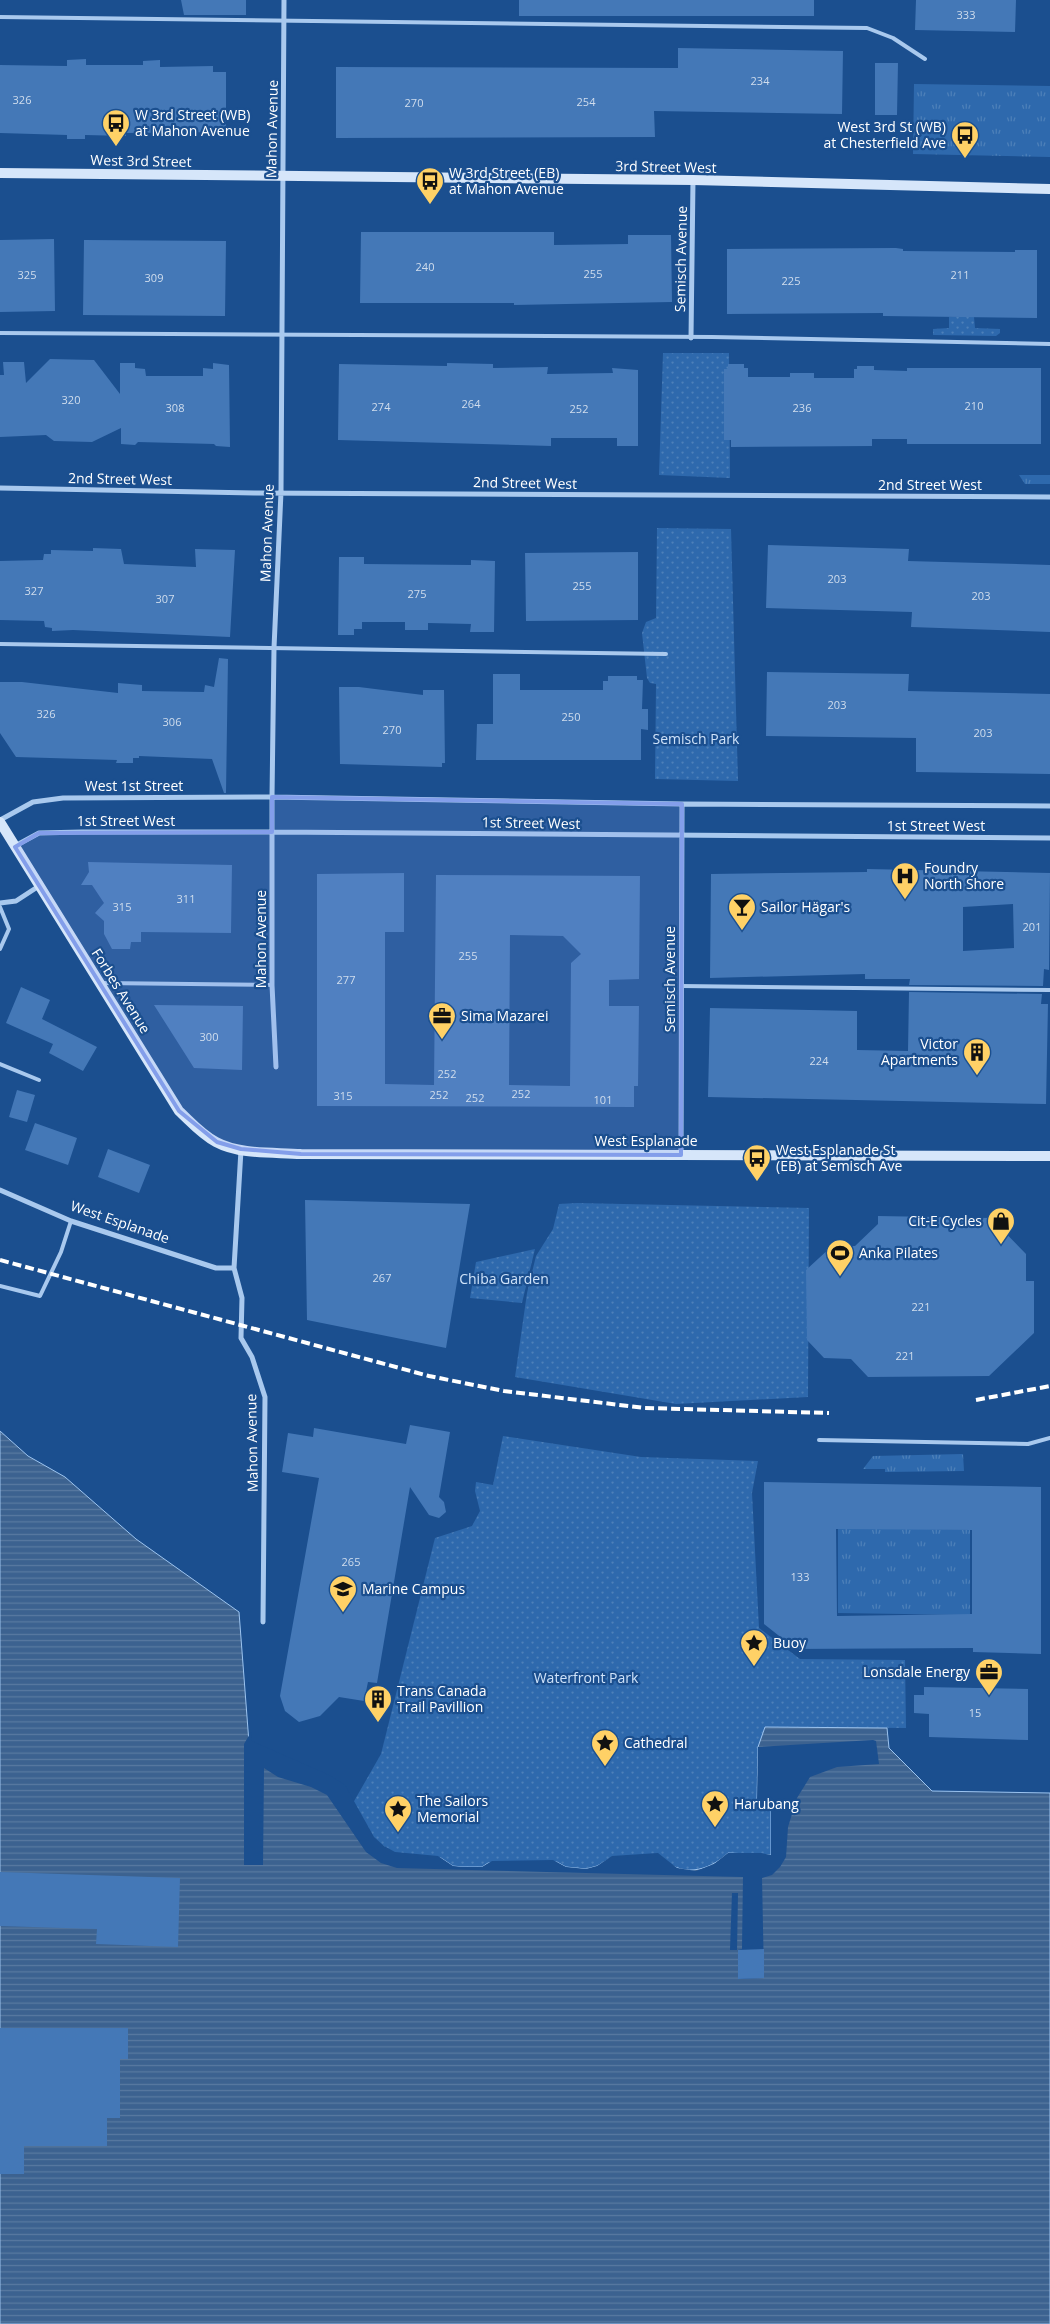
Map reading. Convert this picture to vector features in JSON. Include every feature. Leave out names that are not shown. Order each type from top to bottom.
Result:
[{"type":"main road","name":"West 3rd Street","points":[[0,173],[282,175]]},
{"type":"main road","name":"3rd Street West","points":[[282,175],[693,180],[1050,189]]},
{"type":"main road","name":"Forbes Avenue","points":[[0,821],[180,1111],[198,1130],[217,1142],[241,1149]]},
{"type":"main road","name":"West Esplanade","points":[[241,1149],[301,1154],[1050,1156]]},
{"type":"street","name":"Mahon Avenue","points":[[276,1067],[272,985],[272,796],[274,648],[280,492],[283,335],[284,0]]},
{"type":"street","name":"Semisch Avenue","points":[[691,338],[693,180]]},
{"type":"street","name":"2nd Street West","points":[[0,488],[280,492],[1050,497]]},
{"type":"street","name":"1st Street West","points":[[272,796],[682,804],[1050,806]]},
{"type":"street","name":"West 1st Street","points":[[0,821],[23,806],[45,799],[272,796]]},
{"type":"street","name":"Semisch Avenue","points":[[681,1155],[682,804]]},
{"type":"street","name":"1st Street West","points":[[15,847],[40,833],[272,832],[1050,838]]},
{"type":"street","points":[[0,903],[16,901],[39,886]]},
{"type":"street","name":"Mahon Avenue","points":[[241,1149],[234,1268],[242,1298],[241,1338],[252,1357],[265,1397],[263,1622]]},
{"type":"street","name":"West Esplanade","points":[[0,1190],[71,1221],[216,1268],[234,1268]]},
{"type":"lane","points":[[0,17],[867,28],[893,38],[925,60]]},
{"type":"lane","points":[[0,333],[712,337],[1050,344]]},
{"type":"lane","points":[[0,644],[666,654]]},
{"type":"lane","points":[[0,907],[9,930],[0,949]]},
{"type":"lane","points":[[99,983],[272,985]]},
{"type":"lane","points":[[681,986],[1050,990]]},
{"type":"lane","points":[[0,1064],[40,1080]]},
{"type":"lane","points":[[0,1286],[40,1296],[61,1252],[71,1221]]},
{"type":"lane","points":[[819,1440],[1028,1444],[1050,1438]]},
{"type":"highlighted area","points":[[272,797],[682,804],[681,1155],[301,1154],[241,1149],[217,1142],[179,1111],[15,847],[39,833],[272,832]]},
{"type":"green space","points":[[914,84],[1050,86],[1050,157],[913,154]]},
{"type":"green space","points":[[949,317],[974,317],[975,328],[1000,329],[1000,333],[996,336],[933,335],[933,329],[949,328]]},
{"type":"green space","points":[[663,353],[729,353],[730,478],[659,475]]},
{"type":"green space","points":[[1019,475],[1050,475],[1050,484],[1025,484]]},
{"type":"green space","name":"Semisch Park","points":[[657,528],[731,529],[738,781],[655,779],[656,684],[650,683],[647,678],[642,633],[646,622],[656,618]]},
{"type":"green space","points":[[559,1204],[809,1208],[808,1397],[676,1404],[515,1377],[527,1293],[536,1256],[553,1229]]},
{"type":"green space","name":"Chiba Garden","points":[[535,1249],[522,1303],[470,1298],[476,1262]]},
{"type":"green space","name":"Waterfront Park","points":[[503,1436],[641,1457],[758,1461],[752,1493],[759,1628],[800,1659],[905,1660],[906,1728],[765,1727],[757,1802],[771,1802],[771,1855],[728,1853],[714,1864],[696,1871],[677,1868],[665,1860],[609,1859],[597,1866],[586,1869],[566,1867],[557,1862],[488,1863],[482,1867],[463,1867],[453,1866],[441,1858],[394,1854],[372,1838],[353,1803],[381,1754],[435,1538],[472,1526],[480,1511],[475,1491],[476,1482],[493,1485]]},
{"type":"green space","points":[[963,1454],[964,1471],[885,1472],[885,1469],[863,1469],[873,1456]]},
{"type":"green space","points":[[838,1527],[970,1530],[970,1615],[838,1613]]},
{"type":"shaded area","points":[[0,1431],[28,1456],[65,1477],[136,1539],[239,1612],[249,1743],[328,1778],[372,1838],[394,1854],[441,1858],[453,1866],[463,1867],[482,1867],[488,1863],[557,1862],[566,1867],[586,1869],[597,1866],[609,1859],[660,1856],[668,1863],[685,1870],[694,1870],[712,1865],[728,1853],[771,1855],[771,1802],[757,1802],[758,1747],[765,1727],[887,1728],[889,1748],[932,1791],[1050,1793],[1050,2324],[0,2324]]},
{"type":"pier","points":[[251,1732],[252,1741],[329,1775],[345,1785],[374,1837],[384,1846],[395,1852],[438,1856],[453,1866],[463,1867],[482,1867],[492,1861],[553,1860],[566,1867],[586,1869],[597,1866],[612,1856],[658,1853],[677,1868],[696,1871],[714,1864],[728,1853],[761,1853],[771,1855],[771,1802],[757,1802],[758,1747],[873,1740],[876,1741],[879,1764],[837,1767],[810,1777],[797,1798],[788,1827],[786,1857],[772,1875],[762,1878],[764,1978],[738,1979],[738,1950],[742,1949],[743,1877],[397,1868],[381,1863],[366,1852],[327,1795],[311,1787],[278,1777],[264,1768],[263,1865],[244,1865],[244,1744]]},
{"type":"pier","points":[[732,1893],[738,1893],[737,1950],[730,1950]]},
{"type":"building","points":[[181,0],[246,0],[246,15],[184,15]]},
{"type":"building","points":[[519,0],[814,0],[814,16],[519,16]]},
{"type":"building","points":[[916,0],[1016,0],[1015,32],[915,30]]},
{"type":"building","points":[[678,48],[843,51],[842,114],[654,111],[655,137],[336,138],[336,67],[678,68]]},
{"type":"building","points":[[86,59],[86,65],[143,65],[143,61],[160,60],[160,67],[213,66],[213,72],[226,72],[226,132],[126,133],[126,136],[85,135],[85,139],[67,139],[67,135],[0,133],[0,65],[67,66],[67,60]]},
{"type":"building","points":[[875,63],[898,63],[897,115],[875,115]]},
{"type":"building","points":[[361,232],[554,232],[554,245],[628,244],[628,235],[671,235],[672,302],[514,305],[514,303],[360,303]]},
{"type":"building","points":[[54,239],[55,311],[0,312],[0,240]]},
{"type":"building","points":[[84,240],[226,241],[225,316],[83,315]]},
{"type":"building","points":[[727,249],[903,249],[903,251],[1015,252],[1015,250],[1037,250],[1037,318],[883,316],[883,313],[727,314]]},
{"type":"building","points":[[50,359],[94,360],[120,394],[120,363],[135,363],[135,368],[145,369],[146,376],[203,376],[203,368],[213,369],[213,363],[229,365],[230,447],[216,446],[214,444],[138,442],[135,445],[121,444],[121,428],[92,442],[54,441],[46,435],[0,437],[0,375],[4,375],[3,362],[24,362],[26,383]]},
{"type":"building","points":[[447,363],[493,364],[493,368],[548,367],[547,374],[613,373],[612,368],[638,370],[638,446],[617,446],[617,438],[551,438],[551,446],[338,440],[339,364],[447,366]]},
{"type":"building","points":[[728,364],[744,364],[744,368],[748,368],[748,377],[790,377],[790,373],[814,373],[814,378],[854,378],[854,369],[857,369],[857,366],[874,366],[874,370],[907,371],[907,368],[1041,368],[1041,444],[907,444],[907,439],[872,439],[872,446],[731,447],[731,440],[724,440],[724,369],[728,369]]},
{"type":"building","points":[[768,545],[909,549],[908,561],[1050,565],[1050,632],[911,627],[912,612],[766,608]]},
{"type":"building","points":[[93,548],[121,549],[124,564],[196,567],[195,549],[235,550],[230,637],[73,630],[52,631],[52,628],[45,627],[44,621],[0,620],[0,561],[43,560],[44,554],[51,554],[51,550],[93,551]]},
{"type":"building","points":[[638,552],[638,620],[526,621],[525,553]]},
{"type":"building","points":[[339,557],[364,557],[364,564],[471,565],[471,560],[495,561],[494,632],[470,632],[471,624],[428,623],[428,630],[405,630],[405,622],[362,622],[362,629],[354,629],[354,635],[338,635]]},
{"type":"building","points":[[219,658],[228,659],[226,793],[224,793],[212,759],[139,756],[139,758],[133,758],[133,763],[116,763],[117,760],[16,757],[0,733],[0,682],[22,682],[118,693],[118,683],[142,685],[142,691],[204,692],[205,685],[214,687]]},
{"type":"building","points":[[767,672],[909,674],[908,691],[1050,694],[1050,774],[916,772],[916,738],[766,736]]},
{"type":"building","points":[[493,674],[520,674],[520,690],[603,690],[603,681],[608,681],[608,676],[637,676],[637,680],[643,680],[642,709],[648,709],[648,730],[641,729],[641,760],[476,760],[477,724],[493,724]]},
{"type":"building","points":[[339,687],[359,687],[423,695],[423,690],[444,690],[445,763],[442,763],[442,767],[340,764]]},
{"type":"building","points":[[88,862],[232,865],[231,933],[141,932],[141,942],[131,942],[130,949],[112,949],[104,934],[104,921],[95,913],[104,903],[92,885],[81,885],[89,872]]},
{"type":"building","points":[[867,869],[1050,873],[1049,970],[1044,969],[1043,986],[909,985],[910,979],[865,979],[865,974],[710,978],[711,874],[867,872]],"holes":[[[1013,904],[1014,948],[963,951],[963,907]]]},
{"type":"building","points":[[404,873],[404,932],[385,932],[385,1084],[434,1085],[436,875],[640,876],[639,979],[609,980],[609,1006],[639,1006],[638,1086],[634,1086],[634,1107],[317,1106],[317,874]],"holes":[[[510,935],[563,936],[581,954],[571,963],[570,1086],[509,1085]]]},
{"type":"building","points":[[21,987],[50,1000],[42,1019],[97,1047],[83,1071],[49,1053],[53,1044],[6,1023]]},
{"type":"building","points":[[909,992],[1042,994],[1041,1004],[1048,1004],[1046,1104],[708,1097],[710,1008],[857,1011],[857,1050],[908,1051]]},
{"type":"building","points":[[154,1005],[243,1006],[242,1070],[194,1068]]},
{"type":"building","points":[[17,1090],[35,1095],[27,1122],[9,1117]]},
{"type":"building","points":[[35,1123],[77,1138],[68,1165],[25,1150]]},
{"type":"building","points":[[108,1149],[150,1165],[139,1193],[98,1177]]},
{"type":"building","points":[[305,1200],[470,1204],[446,1348],[307,1320]]},
{"type":"building","points":[[878,1216],[991,1218],[1026,1254],[1026,1281],[1034,1281],[1034,1333],[989,1376],[868,1377],[851,1359],[824,1358],[807,1340],[806,1270],[831,1247],[855,1246],[878,1224]]},
{"type":"building","points":[[410,1425],[450,1432],[439,1497],[444,1502],[446,1512],[439,1518],[429,1515],[410,1487],[377,1683],[368,1682],[364,1701],[339,1697],[320,1716],[299,1722],[285,1711],[280,1696],[319,1478],[282,1472],[288,1433],[313,1437],[314,1428],[406,1444]]},
{"type":"building","points":[[764,1482],[1041,1487],[1041,1654],[973,1652],[973,1648],[789,1649],[783,1639],[764,1624]],"holes":[[[836,1529],[972,1530],[972,1614],[837,1616]]]},
{"type":"building","points":[[924,1687],[1028,1689],[1028,1740],[929,1737],[929,1714],[914,1713],[914,1695],[924,1695]]},
{"type":"building","points":[[0,1872],[180,1878],[178,1947],[96,1944],[97,1929],[0,1926]]},
{"type":"building","points":[[764,1949],[764,1978],[738,1979],[738,1950]]},
{"type":"building","points":[[0,2028],[128,2028],[128,2059],[120,2059],[120,2118],[107,2118],[107,2146],[24,2146],[24,2174],[0,2174]]},
{"type":"railway","points":[[0,1260],[429,1376],[504,1391],[645,1408],[829,1413]]},
{"type":"railway","points":[[976,1400],[1050,1386]]},
{"type":"place","name":"W 3rd Street (WB) at Mahon Avenue","points":[[116,147]]},
{"type":"place","name":"West 3rd St (WB) at Chesterfield Ave","points":[[965,159]]},
{"type":"place","name":"W 3rd Street (EB) at Mahon Avenue","points":[[430,205]]},
{"type":"place","name":"Foundry North Shore","points":[[905,900]]},
{"type":"place","name":"Sailor Hägar's","points":[[742,931]]},
{"type":"place","name":"Sima Mazarei","points":[[442,1040]]},
{"type":"place","name":"Victor Apartments","points":[[977,1076]]},
{"type":"place","name":"West Esplanade St (EB) at Semisch Ave","points":[[757,1182]]},
{"type":"place","name":"Cit-E Cycles","points":[[1001,1245]]},
{"type":"place","name":"Anka Pilates","points":[[840,1277]]},
{"type":"place","name":"Marine Campus","points":[[343,1613]]},
{"type":"place","name":"Buoy","points":[[754,1667]]},
{"type":"place","name":"Lonsdale Energy","points":[[989,1696]]},
{"type":"place","name":"Trans Canada Trail Pavillion","points":[[378,1723]]},
{"type":"place","name":"Cathedral","points":[[605,1767]]},
{"type":"place","name":"Harubang","points":[[715,1828]]},
{"type":"place","name":"The Sailors Memorial","points":[[398,1833]]}]
